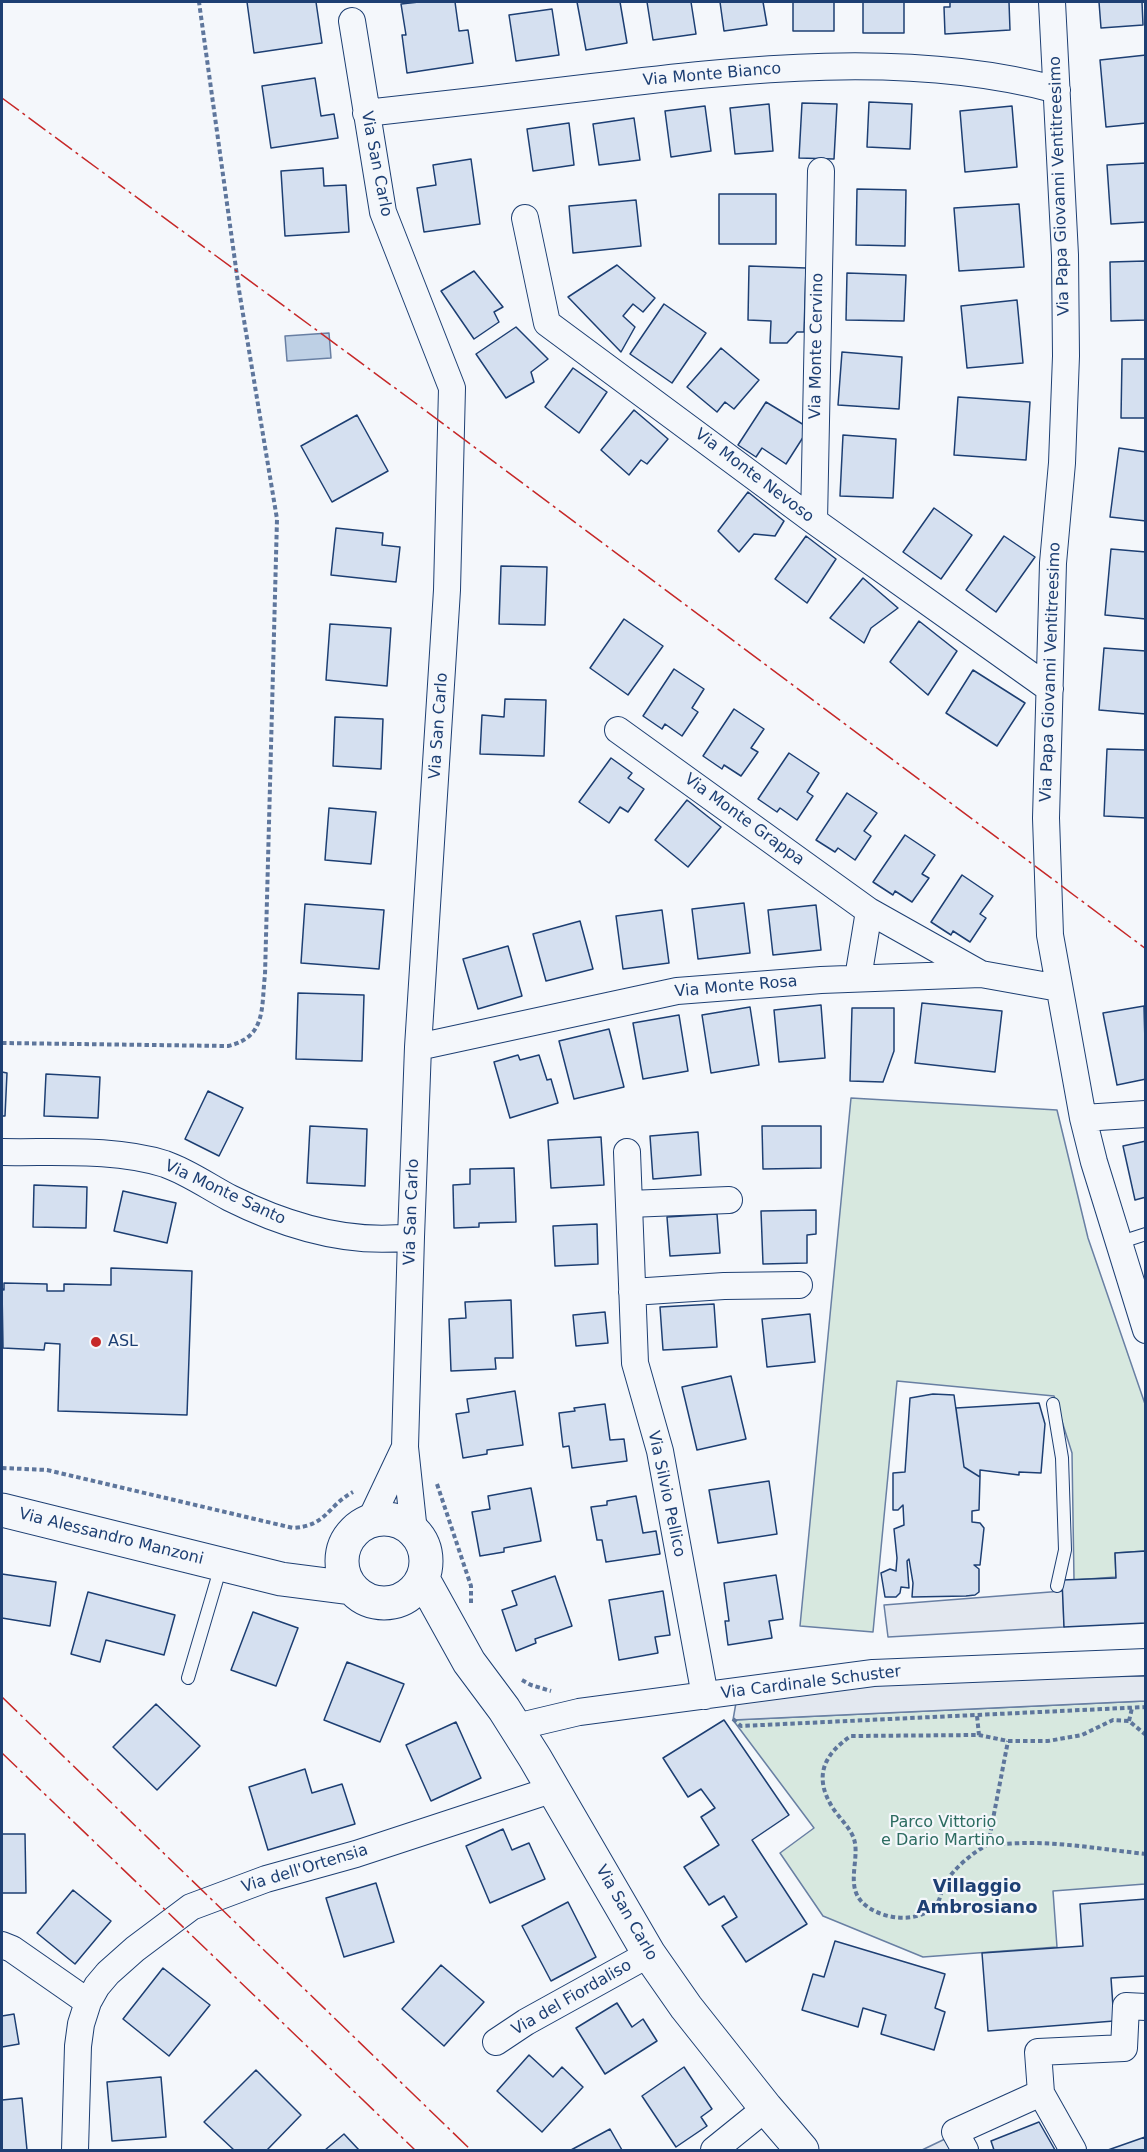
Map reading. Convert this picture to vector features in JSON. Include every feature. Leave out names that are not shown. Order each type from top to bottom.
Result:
[{"type":"street","name":"Via Papa Giovanni Ventitreesimo","points":[[1052,2],[1065,255],[1066,356],[1062,463],[1053,563],[1046,818],[1050,935],[1083,1118],[1118,1243],[1146,1330]]},
{"type":"street","name":"Via San Carlo","points":[[352,21],[383,212],[452,388],[447,590],[418,1047],[411,1237],[405,1447],[414,1532]]},
{"type":"street","name":"Via Monte Bianco","points":[[366,113],[698,75],[802,68],[893,68],[976,72],[1026,81],[1058,90]]},
{"type":"street","name":"Via Monte Cervino","points":[[813,521],[821,171]]},
{"type":"street","name":"Via Monte Nevoso","points":[[525,218],[547,323],[813,521],[1050,689]]},
{"type":"street","name":"Via Monte Grappa","points":[[618,730],[869,911],[981,974]]},
{"type":"street","points":[[858,978],[869,911]]},
{"type":"street","name":"Via Monte Rosa","points":[[418,1047],[677,991],[858,978],[981,974],[1059,988]]},
{"type":"street","points":[[1083,1118],[1146,1114]]},
{"type":"street","name":"Via Monte Santo","points":[[2,1152],[136,1157],[168,1165],[248,1206],[304,1227],[352,1237],[385,1239],[411,1237]]},
{"type":"street","name":"Via Silvio Pellico","points":[[627,1152],[635,1363],[660,1451],[705,1695]]},
{"type":"street","points":[[629,1204],[729,1200]]},
{"type":"street","points":[[632,1292],[724,1286],[800,1285]]},
{"type":"street","name":"Via San Carlo","points":[[370,1521],[405,1447]]},
{"type":"street","name":"Via Alessandro Manzoni","points":[[2,1510],[281,1579],[346,1573]]},
{"type":"street","points":[[385,1519],[402,1523],[414,1532],[421,1539],[427,1562],[423,1579],[413,1593],[405,1599],[388,1604],[362,1598],[346,1573],[344,1549],[351,1535],[370,1521],[385,1519]]},
{"type":"street","name":"Via San Carlo","points":[[423,1579],[469,1662],[516,1727],[554,1789],[649,1954],[686,2007],[802,2151]]},
{"type":"street","name":"Via San Carlo","points":[[380,1604],[407,1613],[428,1625],[469,1662]]},
{"type":"street","name":"Via Cardinale Schuster","points":[[516,1727],[579,1712],[873,1673],[1146,1662]]},
{"type":"street","name":"Via dell'Ortensia","points":[[75,2151],[78,2046],[81,2024],[88,2002],[108,1973],[135,1949],[191,1907],[266,1879],[356,1854],[554,1789]]},
{"type":"street","points":[[2,1945],[12,1949],[88,2002]]},
{"type":"street","name":"Via del Fiordaliso","points":[[496,2042],[526,2022],[649,1954]]},
{"type":"street","points":[[1073,2151],[1041,2093],[1038,2052],[1124,2048],[1126,2007],[1146,2007]]},
{"type":"street","points":[[965,2151],[955,2132],[1041,2093]]},
{"type":"street","points":[[714,2151],[766,2108]]},
{"type":"lane","points":[[1118,1243],[1146,1234]]},
{"type":"lane","points":[[1053,1404],[1062,1458],[1065,1550],[1057,1586]]},
{"type":"lane","name":"Via Alessandro Manzoni","points":[[188,1678],[230,1567]]},
{"type":"path","points":[[2,1043],[228,1046],[244,1041],[252,1035],[261,1016],[265,975],[277,519],[239,290],[199,2]]},
{"type":"path","points":[[2,1468],[47,1470],[293,1528],[315,1524],[344,1497],[358,1489]]},
{"type":"path","points":[[436,1479],[471,1586],[471,1611]]},
{"type":"path","points":[[513,1674],[531,1685],[552,1691]]},
{"type":"path","points":[[705,1695],[741,1726],[1146,1707]]},
{"type":"path","points":[[1129,1721],[1132,1708]]},
{"type":"path","points":[[977,1716],[979,1735]]},
{"type":"path","points":[[1146,1735],[1129,1721],[1113,1720],[1082,1735],[1048,1741],[1008,1741],[979,1735],[851,1736],[837,1745],[828,1757],[823,1773],[823,1788],[839,1817],[854,1837],[856,1852],[854,1883],[858,1898],[870,1911],[887,1917],[905,1917],[925,1912],[938,1902],[944,1885],[953,1871],[988,1845],[1027,1842],[1146,1854]]},
{"type":"path","points":[[988,1845],[1008,1741]]},
{"type":"green space","points":[[851,1098],[1057,1110],[1088,1238],[1145,1404],[1145,1551],[1115,1553],[1116,1577],[1074,1580],[1072,1453],[1054,1396],[897,1381],[873,1632],[800,1626]]},
{"type":"green space","name":"Parco Vittorio e Dario Martino","points":[[1145,1701],[1145,1884],[1053,1891],[1057,1947],[923,1957],[823,1916],[780,1853],[814,1828],[733,1720]]},
{"type":"shaded area","points":[[1063,1591],[1064,1627],[888,1637],[884,1605]]},
{"type":"shaded area","points":[[1145,1676],[1145,1701],[733,1720],[737,1697],[911,1680]]},
{"type":"shaded area","points":[[947,2138],[954,2150],[922,2150]]},
{"type":"water","points":[[329,333],[331,358],[287,361],[285,336]]},
{"type":"building","points":[[247,2],[316,2],[322,43],[254,53]]},
{"type":"building","points":[[455,2],[459,31],[468,30],[473,63],[407,73],[402,35],[406,35],[401,4]]},
{"type":"building","points":[[577,2],[620,2],[627,43],[586,50]]},
{"type":"building","points":[[647,2],[691,2],[696,34],[653,40]]},
{"type":"building","points":[[720,2],[763,2],[767,25],[724,31]]},
{"type":"building","points":[[793,2],[834,2],[834,31],[793,31]]},
{"type":"building","points":[[863,2],[904,2],[904,33],[863,33]]},
{"type":"building","points":[[950,2],[1009,2],[1010,30],[945,34],[944,7],[950,7]]},
{"type":"building","points":[[1099,2],[1142,2],[1143,25],[1101,28]]},
{"type":"building","points":[[552,9],[559,55],[516,61],[509,15]]},
{"type":"building","points":[[1146,55],[1146,123],[1106,127],[1100,60]]},
{"type":"building","points":[[315,78],[321,116],[334,114],[338,138],[271,148],[262,86]]},
{"type":"building","points":[[869,102],[912,104],[910,149],[867,147]]},
{"type":"building","points":[[802,103],[837,104],[834,159],[799,158]]},
{"type":"building","points":[[769,104],[773,151],[735,154],[730,108]]},
{"type":"building","points":[[705,106],[711,151],[671,157],[665,111]]},
{"type":"building","points":[[1012,106],[1017,167],[965,172],[960,111]]},
{"type":"building","points":[[634,118],[640,160],[599,165],[593,124]]},
{"type":"building","points":[[569,123],[574,165],[533,171],[527,129]]},
{"type":"building","points":[[471,159],[480,224],[424,232],[417,188],[436,185],[433,165]]},
{"type":"building","points":[[1146,163],[1146,222],[1111,224],[1107,165]]},
{"type":"building","points":[[323,168],[324,186],[346,185],[349,232],[285,236],[281,171]]},
{"type":"building","points":[[857,189],[906,190],[905,246],[856,245]]},
{"type":"building","points":[[719,194],[776,194],[776,244],[719,244]]},
{"type":"building","points":[[636,200],[641,246],[573,253],[569,206]]},
{"type":"building","points":[[1019,204],[1024,267],[959,271],[954,208]]},
{"type":"building","points":[[1146,261],[1146,320],[1111,321],[1110,262]]},
{"type":"building","points":[[617,265],[655,298],[643,312],[633,304],[623,316],[635,327],[621,352],[568,297]]},
{"type":"building","points":[[749,266],[806,268],[804,332],[797,332],[787,343],[770,343],[771,321],[748,320]]},
{"type":"building","points":[[474,271],[503,307],[494,312],[499,322],[474,339],[441,291]]},
{"type":"building","points":[[847,273],[906,275],[904,321],[846,320]]},
{"type":"building","points":[[1017,300],[1023,363],[967,368],[961,306]]},
{"type":"building","points":[[664,304],[706,333],[672,383],[630,354]]},
{"type":"building","points":[[516,327],[548,359],[531,372],[534,382],[506,398],[476,354]]},
{"type":"building","points":[[721,348],[759,380],[734,409],[725,402],[717,412],[687,387]]},
{"type":"building","points":[[842,352],[902,357],[899,409],[838,405]]},
{"type":"building","points":[[1122,359],[1146,359],[1146,418],[1121,418]]},
{"type":"building","points":[[573,368],[607,392],[579,433],[545,407]]},
{"type":"building","points":[[958,397],[1030,402],[1026,460],[954,455]]},
{"type":"building","points":[[766,402],[809,428],[786,464],[762,448],[756,457],[738,445]]},
{"type":"building","points":[[634,410],[668,439],[647,464],[641,460],[629,475],[601,450]]},
{"type":"building","points":[[357,415],[388,471],[332,502],[301,446]]},
{"type":"building","points":[[843,435],[896,439],[893,498],[840,496]]},
{"type":"building","points":[[1119,448],[1146,452],[1146,521],[1110,517]]},
{"type":"building","points":[[748,492],[784,521],[775,536],[754,534],[739,552],[718,531]]},
{"type":"building","points":[[934,508],[972,535],[941,579],[903,552]]},
{"type":"building","points":[[336,528],[383,533],[382,545],[400,547],[396,582],[331,575]]},
{"type":"building","points":[[806,536],[836,559],[807,603],[775,579]]},
{"type":"building","points":[[1004,536],[1035,557],[996,612],[966,590]]},
{"type":"building","points":[[1111,549],[1146,552],[1146,619],[1105,615]]},
{"type":"building","points":[[501,566],[547,567],[545,625],[499,624]]},
{"type":"building","points":[[863,578],[898,608],[871,628],[864,643],[830,618]]},
{"type":"building","points":[[624,619],[663,646],[628,695],[590,668]]},
{"type":"building","points":[[919,621],[957,651],[928,695],[890,662]]},
{"type":"building","points":[[330,624],[391,628],[387,686],[326,680]]},
{"type":"building","points":[[1104,648],[1146,651],[1146,714],[1099,710]]},
{"type":"building","points":[[674,669],[704,689],[692,708],[698,712],[682,736],[665,724],[662,729],[643,716]]},
{"type":"building","points":[[973,670],[1025,703],[997,746],[946,713]]},
{"type":"building","points":[[505,699],[546,700],[544,756],[480,754],[482,715],[504,717]]},
{"type":"building","points":[[734,709],[764,729],[751,748],[758,752],[741,776],[724,765],[722,769],[703,756]]},
{"type":"building","points":[[335,717],[383,719],[381,769],[333,766]]},
{"type":"building","points":[[1107,749],[1146,750],[1146,818],[1104,816]]},
{"type":"building","points":[[789,753],[819,773],[807,792],[813,796],[797,820],[780,808],[777,812],[758,799]]},
{"type":"building","points":[[611,758],[632,773],[628,778],[644,789],[628,812],[620,807],[609,823],[579,802]]},
{"type":"building","points":[[847,793],[877,813],[864,831],[871,836],[855,860],[838,848],[835,852],[816,840]]},
{"type":"building","points":[[687,800],[721,827],[688,867],[655,840]]},
{"type":"building","points":[[329,808],[376,812],[371,864],[325,860]]},
{"type":"building","points":[[905,835],[935,855],[922,874],[929,878],[912,902],[895,891],[893,895],[873,882]]},
{"type":"building","points":[[962,875],[993,896],[980,914],[986,918],[970,942],[953,931],[951,935],[931,922]]},
{"type":"building","points":[[744,903],[750,953],[698,959],[692,909]]},
{"type":"building","points":[[305,904],[384,910],[379,969],[301,963]]},
{"type":"building","points":[[816,905],[821,950],[773,955],[768,910]]},
{"type":"building","points":[[662,910],[669,963],[623,969],[616,916]]},
{"type":"building","points":[[580,921],[593,969],[546,981],[533,934]]},
{"type":"building","points":[[508,946],[522,996],[478,1009],[463,959]]},
{"type":"building","points":[[298,993],[364,995],[362,1061],[296,1059]]},
{"type":"building","points":[[922,1003],[1002,1011],[995,1072],[915,1063]]},
{"type":"building","points":[[821,1005],[825,1058],[779,1062],[774,1010]]},
{"type":"building","points":[[1144,1006],[1146,1079],[1117,1085],[1103,1013]]},
{"type":"building","points":[[750,1007],[759,1065],[711,1073],[702,1015]]},
{"type":"building","points":[[852,1008],[894,1008],[894,1051],[883,1082],[850,1081]]},
{"type":"building","points":[[679,1015],[688,1071],[643,1079],[633,1023]]},
{"type":"building","points":[[609,1029],[624,1087],[574,1099],[559,1041]]},
{"type":"building","points":[[518,1055],[520,1060],[539,1055],[547,1080],[551,1079],[558,1103],[510,1118],[494,1062]]},
{"type":"building","points":[[2,1072],[7,1073],[5,1116],[2,1116]]},
{"type":"building","points":[[46,1074],[100,1077],[98,1118],[44,1116]]},
{"type":"building","points":[[208,1091],[243,1108],[219,1156],[185,1139]]},
{"type":"building","points":[[310,1126],[367,1129],[365,1186],[307,1183]]},
{"type":"building","points":[[762,1126],[821,1126],[821,1168],[763,1169]]},
{"type":"building","points":[[698,1132],[701,1175],[653,1179],[650,1136]]},
{"type":"building","points":[[601,1137],[604,1185],[551,1188],[548,1140]]},
{"type":"building","points":[[1146,1141],[1146,1197],[1135,1200],[1123,1146]]},
{"type":"building","points":[[514,1168],[516,1222],[479,1223],[479,1227],[454,1228],[453,1185],[470,1184],[470,1169]]},
{"type":"building","points":[[34,1185],[87,1187],[86,1228],[33,1227]]},
{"type":"building","points":[[123,1191],[176,1203],[167,1243],[114,1231]]},
{"type":"building","points":[[816,1210],[816,1234],[807,1235],[807,1263],[763,1264],[761,1211]]},
{"type":"building","points":[[717,1214],[720,1253],[670,1256],[667,1217]]},
{"type":"building","points":[[597,1224],[598,1264],[555,1266],[553,1226]]},
{"type":"building","name":"ASL","points":[[111,1268],[192,1271],[187,1415],[58,1411],[60,1344],[45,1343],[44,1350],[3,1348],[2,1289],[4,1290],[4,1283],[47,1284],[47,1291],[64,1291],[64,1284],[111,1285]]},
{"type":"building","points":[[511,1300],[513,1358],[495,1358],[496,1369],[451,1371],[449,1319],[466,1318],[465,1302]]},
{"type":"building","points":[[714,1304],[717,1347],[663,1350],[660,1307]]},
{"type":"building","points":[[605,1312],[608,1343],[576,1346],[573,1315]]},
{"type":"building","points":[[810,1314],[815,1362],[767,1367],[762,1319]]},
{"type":"building","points":[[731,1376],[746,1439],[697,1450],[682,1387]]},
{"type":"building","points":[[515,1391],[523,1445],[487,1450],[487,1454],[463,1458],[456,1414],[469,1412],[467,1399]]},
{"type":"building","points":[[933,1394],[954,1395],[964,1467],[980,1477],[979,1510],[972,1511],[972,1522],[980,1523],[984,1528],[980,1565],[974,1565],[979,1569],[979,1592],[966,1596],[912,1597],[913,1583],[909,1559],[907,1561],[909,1588],[901,1587],[896,1597],[885,1597],[881,1573],[890,1569],[896,1571],[894,1529],[904,1525],[903,1505],[898,1510],[893,1510],[893,1473],[905,1472],[910,1398]]},
{"type":"building","points":[[1039,1403],[1045,1424],[1041,1473],[1019,1472],[1019,1475],[980,1470],[980,1477],[964,1467],[956,1408]]},
{"type":"building","points":[[605,1404],[610,1440],[624,1439],[627,1461],[572,1468],[569,1446],[563,1447],[559,1413],[575,1411],[574,1408]]},
{"type":"building","points":[[769,1481],[777,1534],[718,1543],[709,1490]]},
{"type":"building","points":[[531,1488],[541,1541],[504,1548],[504,1552],[480,1556],[472,1512],[490,1509],[488,1496]]},
{"type":"building","points":[[636,1496],[643,1533],[656,1531],[660,1554],[606,1562],[602,1540],[597,1540],[591,1507],[607,1505],[607,1501]]},
{"type":"building","points":[[1146,1551],[1146,1623],[1064,1627],[1062,1580],[1116,1578],[1115,1553]]},
{"type":"building","points":[[2,1574],[56,1582],[50,1626],[2,1618]]},
{"type":"building","points":[[776,1575],[783,1619],[769,1621],[772,1638],[728,1645],[725,1621],[729,1621],[724,1583]]},
{"type":"building","points":[[555,1576],[572,1626],[535,1639],[536,1643],[516,1651],[502,1610],[517,1605],[512,1591]]},
{"type":"building","points":[[663,1591],[670,1635],[655,1637],[658,1653],[619,1660],[609,1600]]},
{"type":"building","points":[[88,1592],[175,1615],[164,1655],[106,1640],[100,1662],[71,1654]]},
{"type":"building","points":[[253,1612],[298,1628],[276,1686],[231,1670]]},
{"type":"building","points":[[347,1662],[404,1684],[380,1742],[324,1720]]},
{"type":"building","points":[[156,1704],[200,1746],[157,1790],[113,1747]]},
{"type":"building","points":[[724,1720],[789,1815],[752,1840],[807,1924],[746,1962],[722,1926],[737,1917],[724,1896],[709,1905],[684,1867],[719,1845],[701,1817],[715,1808],[701,1789],[688,1797],[663,1758]]},
{"type":"building","points":[[456,1722],[481,1778],[431,1801],[406,1745]]},
{"type":"building","points":[[305,1769],[312,1793],[342,1784],[355,1824],[268,1850],[249,1787]]},
{"type":"building","points":[[503,1829],[512,1850],[529,1843],[545,1879],[490,1903],[466,1846]]},
{"type":"building","points":[[2,1834],[25,1834],[26,1893],[2,1893]]},
{"type":"building","points":[[376,1883],[394,1942],[344,1957],[326,1898]]},
{"type":"building","points":[[73,1890],[111,1921],[75,1964],[37,1933]]},
{"type":"building","points":[[1146,1899],[1146,1976],[1111,1978],[1114,2021],[988,2031],[982,1953],[1083,1946],[1080,1904]]},
{"type":"building","points":[[568,1902],[596,1957],[551,1981],[522,1926]]},
{"type":"building","points":[[835,1941],[945,1974],[935,2008],[945,2012],[934,2050],[881,2034],[886,2015],[863,2008],[858,2027],[802,2010],[813,1974],[824,1977]]},
{"type":"building","points":[[441,1965],[484,2002],[444,2046],[402,2009]]},
{"type":"building","points":[[163,1968],[210,2005],[169,2056],[123,2019]]},
{"type":"building","points":[[617,2003],[632,2027],[643,2019],[657,2041],[605,2074],[576,2028]]},
{"type":"building","points":[[14,2014],[19,2044],[2,2047],[2,2016]]},
{"type":"building","points":[[529,2055],[553,2077],[562,2067],[583,2087],[542,2132],[497,2091]]},
{"type":"building","points":[[684,2067],[712,2109],[701,2117],[707,2126],[676,2147],[642,2096]]},
{"type":"building","points":[[256,2070],[301,2115],[267,2150],[234,2150],[204,2122]]},
{"type":"building","points":[[161,2077],[166,2137],[112,2141],[107,2082]]},
{"type":"building","points":[[22,2098],[27,2150],[2,2150],[2,2100]]},
{"type":"building","points":[[1039,2122],[1055,2150],[994,2150],[991,2141]]},
{"type":"building","points":[[610,2129],[622,2150],[571,2150]]},
{"type":"building","points":[[344,2134],[359,2150],[325,2150]]},
{"type":"building","points":[[1145,2137],[1146,2150],[1108,2150]]},
{"type":"power","points":[[2,98],[414,402],[1146,949]]},
{"type":"power","points":[[2,1697],[471,2150]]},
{"type":"power","points":[[2,1753],[415,2150]]},
{"type":"place","name":"ASL","points":[[96,1342]]},
{"type":"district","name":"Villaggio Ambrosiano","points":[[977,1897]]}]
